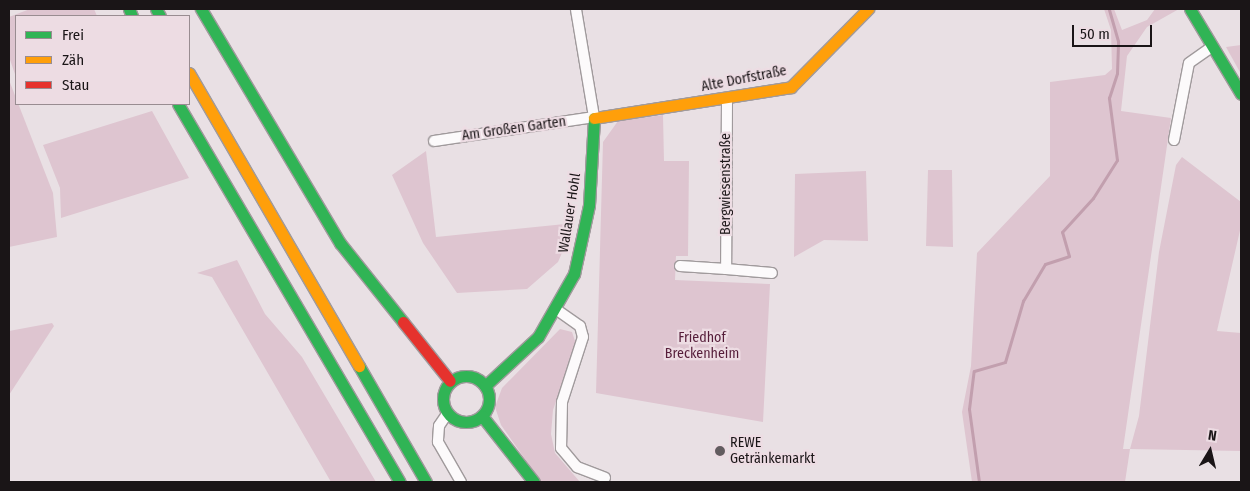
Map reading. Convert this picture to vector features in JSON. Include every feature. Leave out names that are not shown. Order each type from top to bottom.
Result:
[{"type":"main road","points":[[201,9],[340,243],[450,381]]},
{"type":"main road","name":"Alte Dorfstraße","points":[[594,117],[727,99],[796,84],[868,9]]},
{"type":"main road","points":[[1190,9],[1241,94]]},
{"type":"main road","points":[[190,75],[426,482]]},
{"type":"main road","points":[[179,105],[400,482]]},
{"type":"main road","name":"Wallauer Hohl","points":[[486,386],[526,352],[557,310],[574,274],[586,233],[594,117]]},
{"type":"main road","points":[[465,375],[486,386],[489,402],[482,416],[460,422],[448,414],[442,397],[450,381],[465,375]]},
{"type":"main road","points":[[482,416],[534,482]]},
{"type":"street","points":[[576,9],[594,117]]},
{"type":"street","points":[[1174,140],[1189,63],[1212,47]]},
{"type":"street","name":"Bergwiesenstraße","points":[[726,269],[727,99]]},
{"type":"street","name":"Am Großen Garten","points":[[434,140],[594,117]]},
{"type":"street","points":[[680,266],[772,272]]},
{"type":"street","points":[[557,310],[580,326],[583,337],[563,395],[561,448],[577,467],[604,478]]},
{"type":"street","points":[[448,414],[439,426],[438,442],[461,482]]},
{"type":"green space","points":[[30,9],[94,9],[97,15],[15,15],[15,74],[9,57],[9,17]]},
{"type":"green space","points":[[1104,9],[1114,9],[1122,30],[1147,20],[1155,9],[1179,9],[1147,27],[1127,56],[1121,111],[1171,118],[1123,449],[1130,449],[1125,482],[972,482],[962,412],[971,366],[977,253],[1050,176],[1050,82],[1105,75],[1112,69],[1111,30]]},
{"type":"green space","points":[[1241,45],[1241,74],[1226,47]]},
{"type":"green space","points":[[9,80],[15,95],[15,105],[19,105],[53,193],[57,237],[9,247]]},
{"type":"green space","points":[[152,111],[189,178],[61,218],[60,188],[43,145]]},
{"type":"green space","name":"Friedhof Breckenheim","points":[[663,115],[664,161],[689,161],[688,256],[676,256],[675,280],[770,284],[763,422],[596,393],[603,142],[618,121]]},
{"type":"green space","points":[[426,151],[436,237],[575,223],[558,262],[527,289],[457,293],[423,243],[392,175]]},
{"type":"green space","points":[[1182,157],[1241,202],[1241,226],[1217,331],[1241,333],[1241,451],[1130,449],[1139,416],[1159,252],[1176,165]]},
{"type":"green space","points":[[928,170],[952,170],[953,247],[926,246]]},
{"type":"green space","points":[[866,171],[868,241],[824,240],[794,257],[795,174]]},
{"type":"green space","points":[[237,260],[265,314],[302,357],[376,482],[331,482],[212,277],[197,273]]},
{"type":"green space","points":[[52,323],[54,326],[9,395],[9,331]]},
{"type":"green space","points":[[560,329],[572,332],[576,344],[553,410],[551,434],[555,453],[580,482],[541,482],[501,425],[495,407],[502,388]]},
{"type":"waterway","points":[[979,482],[969,409],[974,371],[1005,362],[1023,301],[1045,264],[1069,256],[1062,232],[1093,198],[1117,160],[1109,98],[1117,73],[1118,41],[1109,9]]},
{"type":"traffic: fast","points":[[129,9],[132,15]]},
{"type":"traffic: fast","points":[[156,9],[159,15]]},
{"type":"traffic: fast","points":[[201,9],[340,243],[403,322]]},
{"type":"traffic: fast","points":[[1190,9],[1241,94]]},
{"type":"traffic: fast","points":[[179,105],[400,482]]},
{"type":"traffic: fast","points":[[485,386],[538,337],[574,274],[589,205],[594,118]]},
{"type":"traffic: fast","points":[[359,366],[426,482]]},
{"type":"traffic: fast","points":[[461,376],[471,376],[483,382],[488,390],[489,399],[488,408],[483,416],[475,421],[461,422],[453,419],[446,412],[443,404],[443,394],[446,386],[453,379],[461,376]]},
{"type":"traffic: fast","points":[[482,416],[534,482]]},
{"type":"traffic: slow","points":[[594,118],[791,87],[868,9]]},
{"type":"traffic: slow","points":[[190,75],[359,366]]},
{"type":"traffic: jam","points":[[403,322],[450,381]]},
{"type":"place","name":"REWE Getränkemarkt","points":[[720,451]]}]
